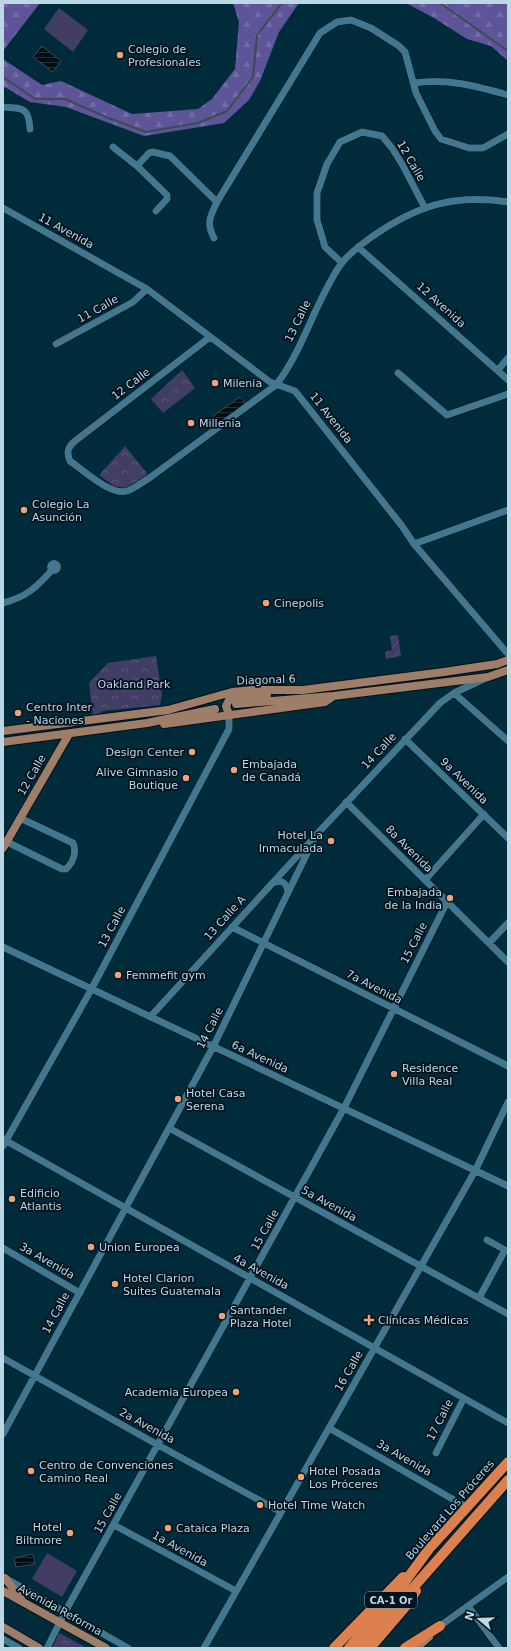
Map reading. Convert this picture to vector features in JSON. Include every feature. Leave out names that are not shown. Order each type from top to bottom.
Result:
[{"type":"highway","name":"Boulevard Los Próceres","points":[[349,1648],[398,1591],[429,1549],[468,1508],[508,1462]]},
{"type":"highway","name":"CA-1 Or","points":[[360,1648],[508,1480]]},
{"type":"highway","points":[[334,1648],[429,1549]]},
{"type":"highway","points":[[370,1648],[406,1606],[414,1595],[419,1581]]},
{"type":"highway","points":[[405,1648],[440,1626]]},
{"type":"main road","name":"Diagonal 6","points":[[3,731],[166,710],[232,692],[253,690],[291,691],[438,673],[497,664],[508,660]]},
{"type":"main road","name":"Diagonal 6","points":[[236,704],[333,696],[488,677],[508,670]]},
{"type":"main road","points":[[229,715],[226,706],[230,698],[286,694],[291,691]]},
{"type":"main road","name":"Diagonal 6","points":[[147,723],[162,725],[325,702],[333,696]]},
{"type":"main road","points":[[3,742],[147,723],[215,709]]},
{"type":"main road","points":[[24,728],[52,740],[56,747],[54,758]]},
{"type":"main road","name":"12 Calle","points":[[5,845],[69,734]]},
{"type":"main road","points":[[4,1578],[23,1602]]},
{"type":"main road","name":"Avenida Reforma","points":[[3,1591],[106,1648]]},
{"type":"main road","points":[[419,1647],[440,1626]]},
{"type":"main road","points":[[3,1627],[33,1646],[39,1648]]},
{"type":"street","points":[[214,238],[208,227],[211,215],[217,202],[320,33],[337,22],[351,20],[371,28],[399,46],[405,52],[416,93],[435,131],[441,139],[469,148],[482,148],[508,134]]},
{"type":"street","points":[[414,83],[426,81],[456,82],[474,85],[508,95]]},
{"type":"street","points":[[3,107],[20,108],[26,111],[30,117],[30,128]]},
{"type":"street","name":"12 Calle","points":[[342,263],[325,247],[317,220],[317,193],[327,164],[340,142],[362,132],[382,136],[399,159],[425,208]]},
{"type":"street","points":[[114,147],[137,166],[167,195],[167,199],[156,211]]},
{"type":"street","points":[[137,166],[149,153],[153,152],[170,156],[217,202]]},
{"type":"street","name":"13 Calle","points":[[121,492],[127,491],[148,479],[276,385],[289,366],[320,302],[342,263],[358,247],[393,223],[425,208],[451,200],[468,199],[508,201]]},
{"type":"street","name":"11 Avenida","points":[[3,208],[147,289],[270,382],[294,391],[402,526],[414,544],[508,654]]},
{"type":"street","name":"12 Avenida","points":[[358,247],[508,380]]},
{"type":"street","name":"11 Calle","points":[[56,344],[133,302],[147,289]]},
{"type":"street","name":"12 Calle","points":[[121,492],[108,488],[70,461],[68,451],[70,446],[210,337]]},
{"type":"street","points":[[498,370],[508,358]]},
{"type":"street","points":[[398,373],[447,415],[508,394]]},
{"type":"street","points":[[414,544],[508,510]]},
{"type":"street","points":[[3,603],[20,598],[39,584],[52,570]]},
{"type":"street","name":"14 Calle","points":[[3,1434],[152,1162],[213,1047],[316,835],[440,703],[454,693],[488,677]]},
{"type":"street","points":[[454,693],[508,741]]},
{"type":"street","name":"13 Calle","points":[[4,1142],[91,990],[229,729],[229,715]]},
{"type":"street","points":[[219,717],[227,721],[229,729]]},
{"type":"street","name":"9a Avenida","points":[[405,739],[508,838]]},
{"type":"street","name":"8a Avenida","points":[[346,802],[508,962]]},
{"type":"street","points":[[425,880],[484,814]]},
{"type":"street","points":[[5,845],[62,869],[66,869],[70,866],[75,854],[73,844],[20,818]]},
{"type":"street","name":"13 Calle A","points":[[150,1017],[316,835]]},
{"type":"street","points":[[297,856],[303,854],[305,858]]},
{"type":"street","points":[[272,884],[278,881],[283,882],[286,884],[288,893]]},
{"type":"street","name":"15 Calle","points":[[47,1648],[65,1612],[344,1108],[447,902]]},
{"type":"street","points":[[489,943],[508,923]]},
{"type":"street","name":"7a Avenida","points":[[232,927],[508,1066]]},
{"type":"street","name":"6a Avenida","points":[[3,947],[91,990],[508,1186]]},
{"type":"street","name":"16 Calle","points":[[204,1648],[475,1171],[508,1102]]},
{"type":"street","name":"5a Avenida","points":[[169,1128],[508,1314]]},
{"type":"street","name":"4a Avenida","points":[[4,1142],[126,1208],[508,1423]]},
{"type":"street","points":[[479,1298],[506,1251],[487,1240]]},
{"type":"street","name":"3a Avenida","points":[[3,1248],[80,1293]]},
{"type":"street","name":"2a Avenida","points":[[3,1358],[281,1512]]},
{"type":"street","name":"17 Calle","points":[[436,1453],[464,1398]]},
{"type":"street","name":"3a Avenida","points":[[329,1428],[468,1508]]},
{"type":"street","name":"1a Avenida","points":[[114,1525],[236,1592]]},
{"type":"street","points":[[440,1626],[508,1577]]},
{"type":"street","points":[[4,1578],[128,1648]]},
{"type":"street","points":[[468,1606],[499,1648]]},
{"type":"street","points":[[3,1639],[19,1648]]},
{"type":"green space","points":[[3,3],[40,3],[3,51]]},
{"type":"green space","points":[[233,3],[299,3],[279,32],[260,81],[249,100],[224,123],[144,136],[66,107],[30,102],[3,86],[3,59],[42,85],[61,81],[132,114],[198,109],[212,99],[235,69],[239,22]]},
{"type":"green space","points":[[406,3],[508,3],[508,61],[491,46],[467,39],[434,18]]},
{"type":"green space","points":[[59,8],[88,30],[73,52],[44,29]]},
{"type":"green space","points":[[182,370],[195,388],[163,413],[151,399]]},
{"type":"green space","points":[[125,446],[150,477],[127,490],[116,488],[99,475]]},
{"type":"green space","points":[[398,635],[401,656],[386,659],[385,652],[392,650],[390,636]]},
{"type":"green space","name":"Oakland Park","points":[[156,656],[162,695],[160,705],[103,711],[93,717],[89,683],[108,663]]},
{"type":"green space","points":[[47,1553],[77,1571],[62,1597],[32,1579]]},
{"type":"green space","points":[[59,1633],[87,1648],[52,1648]]},
{"type":"shaded area","points":[[42,46],[61,61],[53,72],[33,57]]},
{"type":"shaded area","points":[[240,397],[246,404],[218,423],[213,416]]},
{"type":"shaded area","points":[[33,1554],[35,1564],[16,1567],[14,1558]]},
{"type":"waterway","points":[[3,77],[35,99],[65,99],[106,117],[146,132],[198,123],[227,111],[253,77],[257,35],[282,3]]},
{"type":"waterway","points":[[440,3],[508,51]]},
{"type":"place","name":"Colegio de Profesionales","points":[[120,55]]},
{"type":"place","name":"Milenia","points":[[215,383]]},
{"type":"place","name":"Millenia","points":[[191,423]]},
{"type":"place","name":"Colegio La Asunción","points":[[24,510]]},
{"type":"place","name":"Cinepolis","points":[[266,603]]},
{"type":"place","name":"Centro Inter - Naciones","points":[[18,713]]},
{"type":"place","name":"Design Center","points":[[192,752]]},
{"type":"place","name":"Embajada de Canadá","points":[[234,770]]},
{"type":"place","name":"Alive Gimnasio Boutique","points":[[186,778]]},
{"type":"place","name":"Hotel La Inmaculada","points":[[331,841]]},
{"type":"place","name":"Embajada de la India","points":[[450,898]]},
{"type":"place","name":"Femmefit gym","points":[[118,975]]},
{"type":"place","name":"Residence Villa Real","points":[[394,1074]]},
{"type":"place","name":"Hotel Casa Serena","points":[[178,1099]]},
{"type":"place","name":"Edificio Atlantis","points":[[12,1199]]},
{"type":"place","name":"Union Europea","points":[[91,1247]]},
{"type":"place","name":"Hotel Clarion Suites Guatemala","points":[[115,1284]]},
{"type":"place","name":"Santander Plaza Hotel","points":[[222,1316]]},
{"type":"place","name":"Clínicas Médicas","points":[[369,1320]]},
{"type":"place","name":"Academia Europea","points":[[236,1392]]},
{"type":"place","name":"Centro de Convenciones Camino Real","points":[[31,1471]]},
{"type":"place","name":"Hotel Posada Los Próceres","points":[[301,1477]]},
{"type":"place","name":"Hotel Time Watch","points":[[260,1505]]},
{"type":"place","name":"Cataica Plaza","points":[[168,1528]]},
{"type":"place","name":"Hotel Biltmore","points":[[70,1533]]}]
